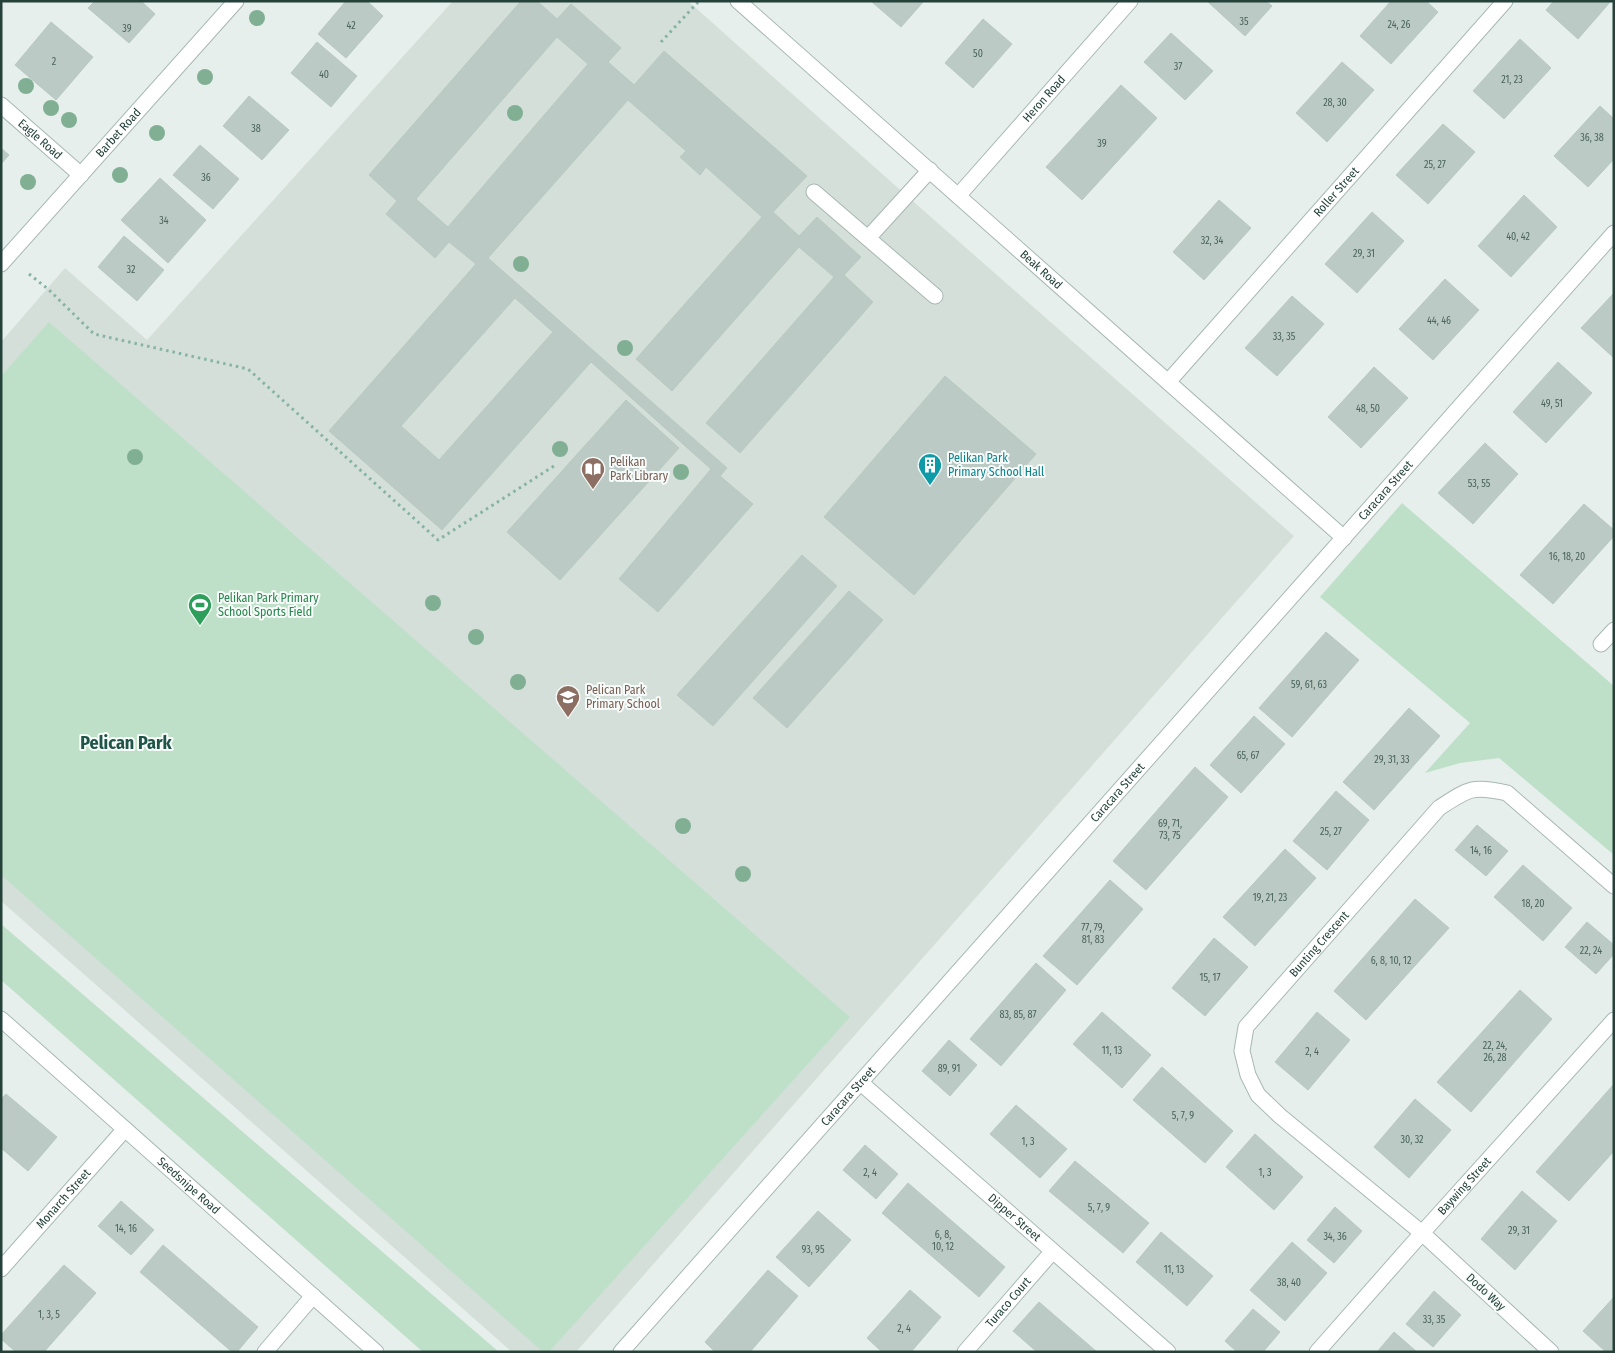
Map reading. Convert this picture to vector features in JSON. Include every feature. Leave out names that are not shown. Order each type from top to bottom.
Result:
[{"type":"street","name":"Barbet Road","points":[[1,264],[236,1]]},
{"type":"street","name":"Beak Road","points":[[738,1],[1344,538]]},
{"type":"street","name":"Heron Road","points":[[958,196],[1130,1]]},
{"type":"street","name":"Roller Street","points":[[1168,382],[1505,1]]},
{"type":"street","name":"Eagle Road","points":[[1,105],[81,175]]},
{"type":"street","points":[[868,238],[930,170]]},
{"type":"street","points":[[814,192],[935,296]]},
{"type":"street","name":"Caracara Street","points":[[621,1352],[1614,233]]},
{"type":"street","points":[[1601,644],[1614,630]]},
{"type":"street","name":"Bunting Crescent","points":[[1422,1233],[1280,1116],[1258,1095],[1248,1075],[1242,1052],[1246,1027],[1439,808],[1463,792],[1484,788],[1507,793],[1614,886]]},
{"type":"street","name":"Seedsnipe Road","points":[[1,1019],[376,1352]]},
{"type":"street","name":"Baywing Street","points":[[1318,1352],[1422,1233],[1614,1020]]},
{"type":"street","name":"Dipper Street","points":[[861,1083],[1168,1352]]},
{"type":"street","name":"Monarch Street","points":[[1,1269],[125,1129]]},
{"type":"street","name":"Dodo Way","points":[[1422,1233],[1551,1352]]},
{"type":"street","name":"Turaco Court","points":[[965,1352],[1052,1252]]},
{"type":"street","points":[[265,1352],[312,1296]]},
{"type":"path","points":[[661,42],[699,1]]},
{"type":"path","points":[[24,270],[48,289],[94,334],[248,369],[438,540],[554,466]]},
{"type":"shaded area","name":"Pelican Park Primary School","points":[[453,1],[688,1],[1294,536],[576,1352],[512,1352],[1,901],[1,342],[65,268],[147,340]]},
{"type":"green space","name":"Pelikan Park Primary School Sports Field","points":[[49,322],[850,1017],[549,1352],[543,1352],[1,875],[1,376]]},
{"type":"green space","points":[[1402,503],[1614,686],[1614,855],[1499,758],[1460,763],[1425,773],[1470,723],[1320,597]]},
{"type":"green space","points":[[1,924],[499,1352],[423,1352],[1,980]]},
{"type":"building","points":[[95,1],[141,1],[155,14],[129,43],[88,8]]},
{"type":"building","points":[[346,1],[367,1],[383,16],[346,58],[318,34]]},
{"type":"building","points":[[521,1],[537,1],[557,19],[571,4],[621,48],[608,62],[634,85],[664,51],[807,176],[773,212],[799,236],[817,217],[861,257],[844,275],[873,302],[740,453],[706,423],[834,277],[799,247],[672,391],[636,359],[762,217],[706,167],[700,175],[680,157],[686,151],[628,100],[488,258],[727,468],[720,476],[753,504],[658,612],[619,579],[711,469],[591,362],[442,530],[329,431],[476,264],[449,242],[435,258],[386,214],[397,201],[369,175]],"holes":[[[557,37],[588,64],[448,227],[416,199]],[[515,298],[553,332],[439,460],[401,426]]]},
{"type":"building","points":[[873,1],[924,1],[901,27]]},
{"type":"building","points":[[1207,1],[1266,1],[1272,6],[1245,36]]},
{"type":"building","points":[[1391,1],[1426,1],[1438,12],[1391,64],[1360,36]]},
{"type":"building","points":[[1554,1],[1611,1],[1578,39],[1546,10]]},
{"type":"building","points":[[983,19],[1012,44],[973,88],[945,63]]},
{"type":"building","points":[[51,22],[93,57],[56,100],[15,65]]},
{"type":"building","points":[[1171,33],[1213,71],[1185,100],[1144,62]]},
{"type":"building","points":[[1520,39],[1551,68],[1504,119],[1473,91]]},
{"type":"building","points":[[317,42],[357,76],[331,107],[291,73]]},
{"type":"building","points":[[1342,62],[1374,90],[1327,142],[1296,113]]},
{"type":"building","points":[[1121,85],[1157,118],[1082,200],[1046,167]]},
{"type":"building","points":[[249,96],[289,130],[262,160],[223,126]]},
{"type":"building","points":[[1600,106],[1614,119],[1614,159],[1588,187],[1554,156]]},
{"type":"building","points":[[1443,124],[1475,152],[1428,204],[1396,175]]},
{"type":"building","points":[[200,145],[239,179],[213,209],[173,175]]},
{"type":"building","points":[[1,148],[9,155],[1,164]]},
{"type":"building","points":[[160,178],[206,220],[168,263],[121,220]]},
{"type":"building","points":[[1524,195],[1557,227],[1511,277],[1478,246]]},
{"type":"building","points":[[1219,200],[1251,228],[1204,280],[1173,252]]},
{"type":"building","points":[[1372,212],[1404,241],[1357,293],[1325,264]]},
{"type":"building","points":[[124,236],[164,270],[137,301],[98,267]]},
{"type":"building","points":[[1445,279],[1479,310],[1433,360],[1399,329]]},
{"type":"building","points":[[1614,293],[1614,358],[1581,328]]},
{"type":"building","points":[[1292,296],[1324,324],[1277,376],[1245,348]]},
{"type":"building","points":[[1558,362],[1592,393],[1546,443],[1513,412]]},
{"type":"building","points":[[1374,367],[1408,398],[1361,448],[1328,417]]},
{"type":"building","name":"Pelikan Park Primary School Hall","points":[[945,376],[1036,454],[914,595],[824,517]]},
{"type":"building","name":"Pelikan Park Library","points":[[626,400],[679,448],[560,580],[507,532]]},
{"type":"building","points":[[1485,443],[1518,474],[1473,524],[1438,493]]},
{"type":"building","points":[[1584,504],[1614,530],[1614,536],[1553,604],[1520,575]]},
{"type":"building","points":[[802,555],[837,586],[713,726],[677,695]]},
{"type":"building","points":[[849,591],[883,620],[787,728],[753,698]]},
{"type":"building","points":[[1326,632],[1359,660],[1292,737],[1259,708]]},
{"type":"building","points":[[1409,708],[1440,736],[1374,810],[1343,782]]},
{"type":"building","points":[[1254,716],[1285,744],[1241,793],[1210,765]]},
{"type":"building","points":[[1195,767],[1228,797],[1146,890],[1113,861]]},
{"type":"building","points":[[1336,791],[1369,820],[1327,870],[1293,841]]},
{"type":"building","points":[[1477,825],[1508,851],[1486,876],[1455,850]]},
{"type":"building","points":[[1285,849],[1316,878],[1255,946],[1223,917]]},
{"type":"building","points":[[1523,865],[1572,908],[1543,941],[1494,897]]},
{"type":"building","points":[[1110,880],[1143,909],[1077,985],[1043,956]]},
{"type":"building","points":[[1415,899],[1449,928],[1366,1020],[1334,991]]},
{"type":"building","points":[[1587,922],[1614,945],[1614,954],[1596,974],[1565,947]]},
{"type":"building","points":[[1214,938],[1248,967],[1205,1016],[1172,988]]},
{"type":"building","points":[[1036,963],[1066,990],[1001,1066],[970,1039]]},
{"type":"building","points":[[1520,990],[1552,1019],[1471,1112],[1437,1082]]},
{"type":"building","points":[[1102,1012],[1151,1055],[1122,1088],[1073,1044]]},
{"type":"building","points":[[1317,1012],[1350,1040],[1308,1090],[1275,1062]]},
{"type":"building","points":[[949,1040],[977,1065],[950,1096],[922,1071]]},
{"type":"building","points":[[1162,1067],[1233,1131],[1205,1163],[1133,1100]]},
{"type":"building","points":[[1614,1084],[1614,1151],[1569,1201],[1536,1172]]},
{"type":"building","points":[[6,1094],[57,1137],[28,1171],[1,1148],[1,1099]]},
{"type":"building","points":[[1415,1099],[1451,1130],[1409,1178],[1374,1147]]},
{"type":"building","points":[[1016,1105],[1067,1149],[1040,1178],[990,1134]]},
{"type":"building","points":[[1255,1134],[1303,1177],[1274,1210],[1226,1167]]},
{"type":"building","points":[[865,1145],[898,1174],[876,1199],[843,1170]]},
{"type":"building","points":[[1075,1161],[1149,1223],[1123,1253],[1049,1191]]},
{"type":"building","points":[[908,1183],[1005,1267],[979,1297],[882,1213]]},
{"type":"building","points":[[1522,1191],[1557,1221],[1515,1270],[1481,1239]]},
{"type":"building","points":[[121,1201],[154,1230],[131,1255],[98,1226]]},
{"type":"building","points":[[1335,1207],[1362,1231],[1334,1263],[1307,1240]]},
{"type":"building","points":[[818,1211],[851,1240],[809,1287],[776,1257]]},
{"type":"building","points":[[1161,1232],[1213,1276],[1187,1306],[1136,1262]]},
{"type":"building","points":[[1292,1242],[1327,1273],[1285,1321],[1250,1290]]},
{"type":"building","points":[[163,1245],[258,1327],[237,1352],[232,1352],[140,1272]]},
{"type":"building","points":[[64,1265],[96,1293],[44,1352],[16,1352],[1,1339],[1,1335]]},
{"type":"building","points":[[768,1270],[798,1296],[750,1352],[715,1352],[705,1342]]},
{"type":"building","points":[[910,1290],[941,1317],[911,1352],[882,1352],[867,1338]]},
{"type":"building","points":[[1434,1291],[1461,1315],[1433,1347],[1406,1324]]},
{"type":"building","points":[[1614,1297],[1614,1352],[1606,1352],[1583,1331]]},
{"type":"building","points":[[1039,1302],[1097,1352],[1037,1352],[1013,1331]]},
{"type":"building","points":[[1253,1309],[1280,1332],[1263,1352],[1237,1352],[1225,1341]]},
{"type":"building","points":[[1394,1332],[1417,1352],[1377,1352]]},
{"type":"place","name":"Pelikan Park Primary School Hall","points":[[930,486]]},
{"type":"place","name":"Pelikan Park Library","points":[[593,490]]},
{"type":"place","name":"Pelikan Park Primary School Sports Field","points":[[200,626]]},
{"type":"place","name":"Pelican Park Primary School","points":[[568,718]]},
{"type":"district","name":"Pelican Park","points":[[126,743]]}]
